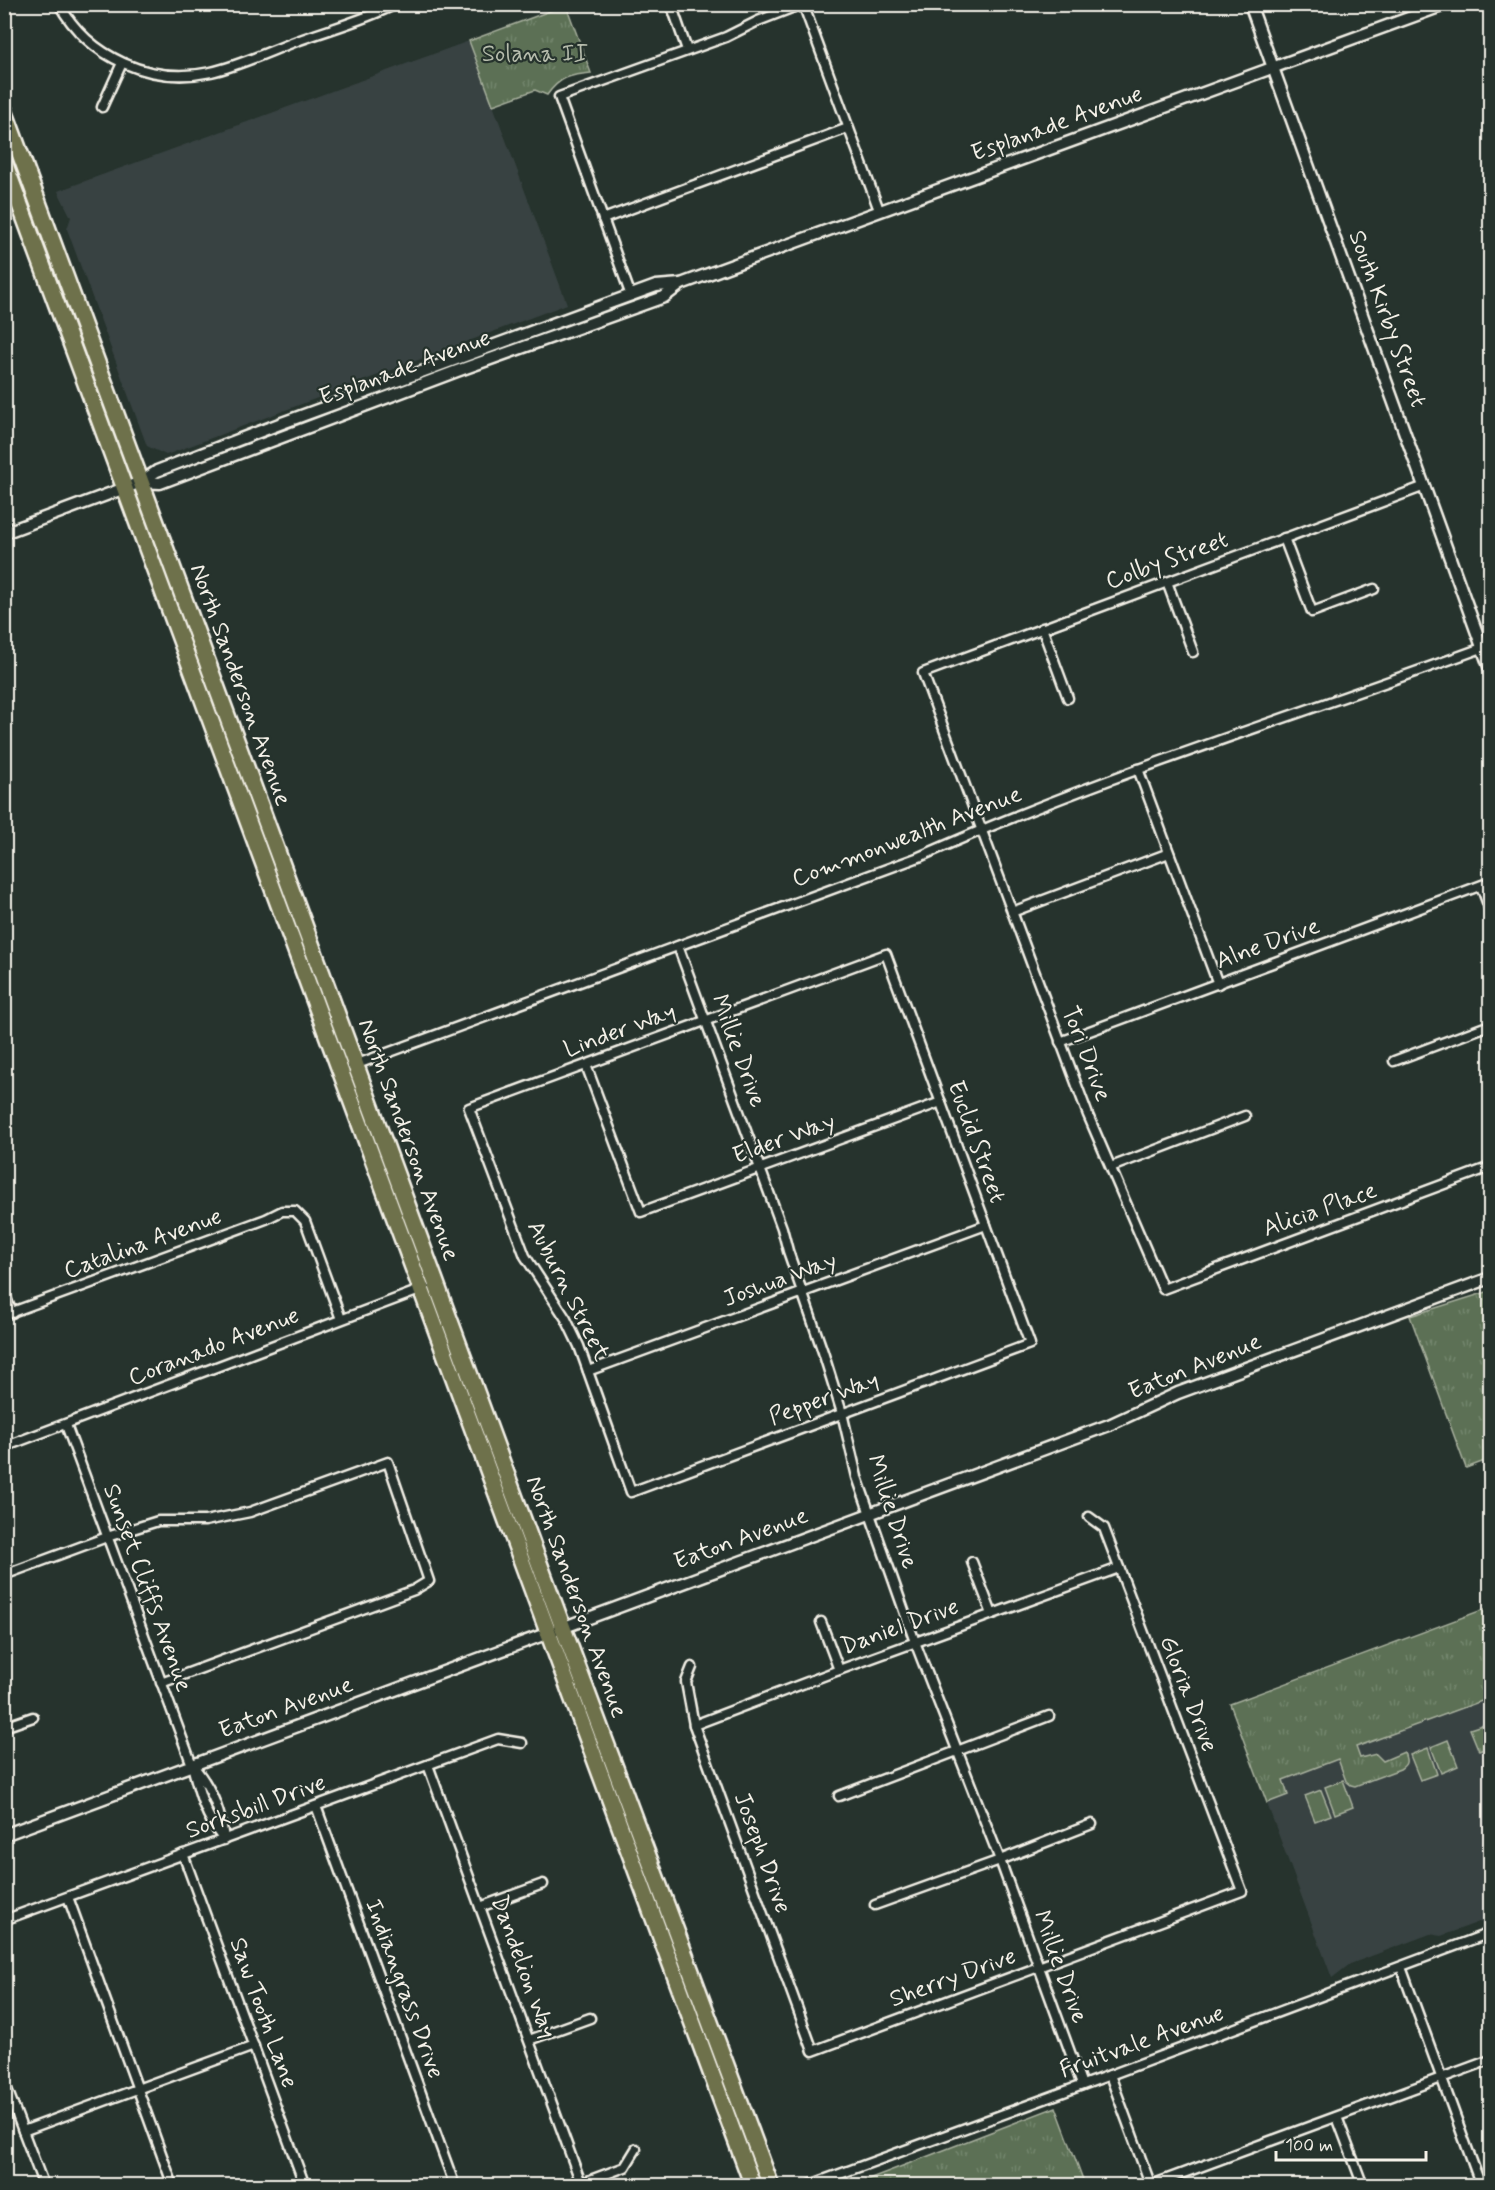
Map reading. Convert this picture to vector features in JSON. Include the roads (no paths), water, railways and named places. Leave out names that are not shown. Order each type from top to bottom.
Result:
[{"type":"highway","name":"North Sanderson Avenue","points":[[4,110],[437,1284],[556,1631],[753,2186]]},
{"type":"highway","name":"North Sanderson Avenue","points":[[4,162],[422,1289],[771,2186]]},
{"type":"street","points":[[59,4],[66,17],[91,44],[122,63],[158,74],[186,75],[213,72],[396,4]]},
{"type":"street","points":[[671,4],[687,50]]},
{"type":"street","points":[[631,296],[559,97],[726,37],[758,21],[802,4],[879,210]]},
{"type":"street","name":"South Kirby Street","points":[[1250,4],[1425,486],[1486,646],[1491,669]]},
{"type":"street","name":"Esplanade Avenue","points":[[4,533],[141,482],[157,471],[282,423],[656,286],[681,284],[1447,4]]},
{"type":"street","points":[[102,107],[122,63]]},
{"type":"street","points":[[603,219],[848,128]]},
{"type":"street","name":"Esplanade Avenue","points":[[141,482],[160,483],[471,366],[664,297],[681,284]]},
{"type":"street","name":"Colby Street","points":[[923,673],[1425,486]]},
{"type":"street","points":[[1284,538],[1312,612],[1374,589]]},
{"type":"street","points":[[1167,582],[1192,651]]},
{"type":"street","points":[[1042,628],[1068,698]]},
{"type":"street","name":"Commonwealth Avenue","points":[[340,1070],[919,856],[981,829],[1138,769],[1486,646]]},
{"type":"street","name":"Tori Drive","points":[[923,673],[1088,1115],[1163,1289]]},
{"type":"street","points":[[1138,769],[1218,984]]},
{"type":"street","points":[[1012,912],[1169,854]]},
{"type":"street","name":"Alne Drive","points":[[1060,1042],[1491,882]]},
{"type":"street","points":[[1481,886],[1491,910]]},
{"type":"street","name":"Millie Drive","points":[[678,946],[761,1168],[843,1413],[857,1478],[915,1642],[1000,1860],[1082,2085]]},
{"type":"street","name":"Linder Way","points":[[469,1108],[886,954]]},
{"type":"street","name":"Euclid Street","points":[[886,954],[1030,1344]]},
{"type":"street","points":[[1394,1061],[1491,1025]]},
{"type":"street","name":"Elder Way","points":[[586,1065],[641,1212],[941,1102]]},
{"type":"street","name":"Auburn Street","points":[[469,1108],[525,1256],[573,1331],[631,1492]]},
{"type":"street","points":[[1110,1167],[1245,1116]]},
{"type":"street","name":"Alicia Place","points":[[1163,1289],[1491,1167]]},
{"type":"street","name":"Catalina Avenue","points":[[8,1314],[266,1219],[282,1211],[295,1210],[305,1221],[341,1319]]},
{"type":"street","name":"Joshua Way","points":[[588,1371],[986,1225]]},
{"type":"street","name":"Eaton Avenue","points":[[4,1835],[1109,1425],[1178,1393],[1491,1278]]},
{"type":"street","name":"Coranado Avenue","points":[[4,1447],[437,1284]]},
{"type":"street","points":[[4,1293],[8,1314]]},
{"type":"street","name":"Pepper Way","points":[[631,1492],[1030,1344]]},
{"type":"street","name":"Sunset Cliffs Avenue","points":[[66,1425],[192,1765],[196,1785],[211,1824],[224,1840]]},
{"type":"street","points":[[4,1575],[158,1521],[205,1521],[250,1512],[388,1462],[429,1581],[414,1590],[161,1683]]},
{"type":"street","name":"Gloria Drive","points":[[1089,1517],[1104,1528],[1242,1891]]},
{"type":"street","points":[[972,1562],[992,1614]]},
{"type":"street","name":"Daniel Drive","points":[[694,1725],[1119,1568]]},
{"type":"street","points":[[821,1622],[839,1670]]},
{"type":"street","name":"Joseph Drive","points":[[692,1667],[686,1682],[694,1725],[813,2051]]},
{"type":"street","points":[[839,1796],[1049,1716]]},
{"type":"street","points":[[4,1727],[33,1717]]},
{"type":"street","name":"Sorksbill Drive","points":[[4,1920],[498,1739],[522,1743]]},
{"type":"street","name":"Dandelion Way","points":[[428,1765],[529,2040],[578,2184]]},
{"type":"street","name":"Indiangrass Drive","points":[[316,1806],[455,2186]]},
{"type":"street","points":[[875,1905],[1092,1824]]},
{"type":"street","name":"Saw Tooth Lane","points":[[183,1854],[305,2186]]},
{"type":"street","points":[[480,1907],[543,1884]]},
{"type":"street","name":"Sherry Drive","points":[[813,2051],[1242,1891]]},
{"type":"street","points":[[68,1897],[173,2186]]},
{"type":"street","name":"Fruitvale Avenue","points":[[807,2186],[1491,1933]]},
{"type":"street","points":[[1401,1967],[1481,2186]]},
{"type":"street","points":[[529,2040],[590,2018]]},
{"type":"street","points":[[23,2131],[254,2046]]},
{"type":"street","points":[[1110,2075],[1151,2185],[1491,2060]]},
{"type":"street","points":[[4,2081],[44,2186]]},
{"type":"street","points":[[1337,2117],[1363,2186]]},
{"type":"street","points":[[578,2184],[625,2167],[636,2148]]},
{"type":"park label","name":"Solana II","points":[[535,54]]}]
